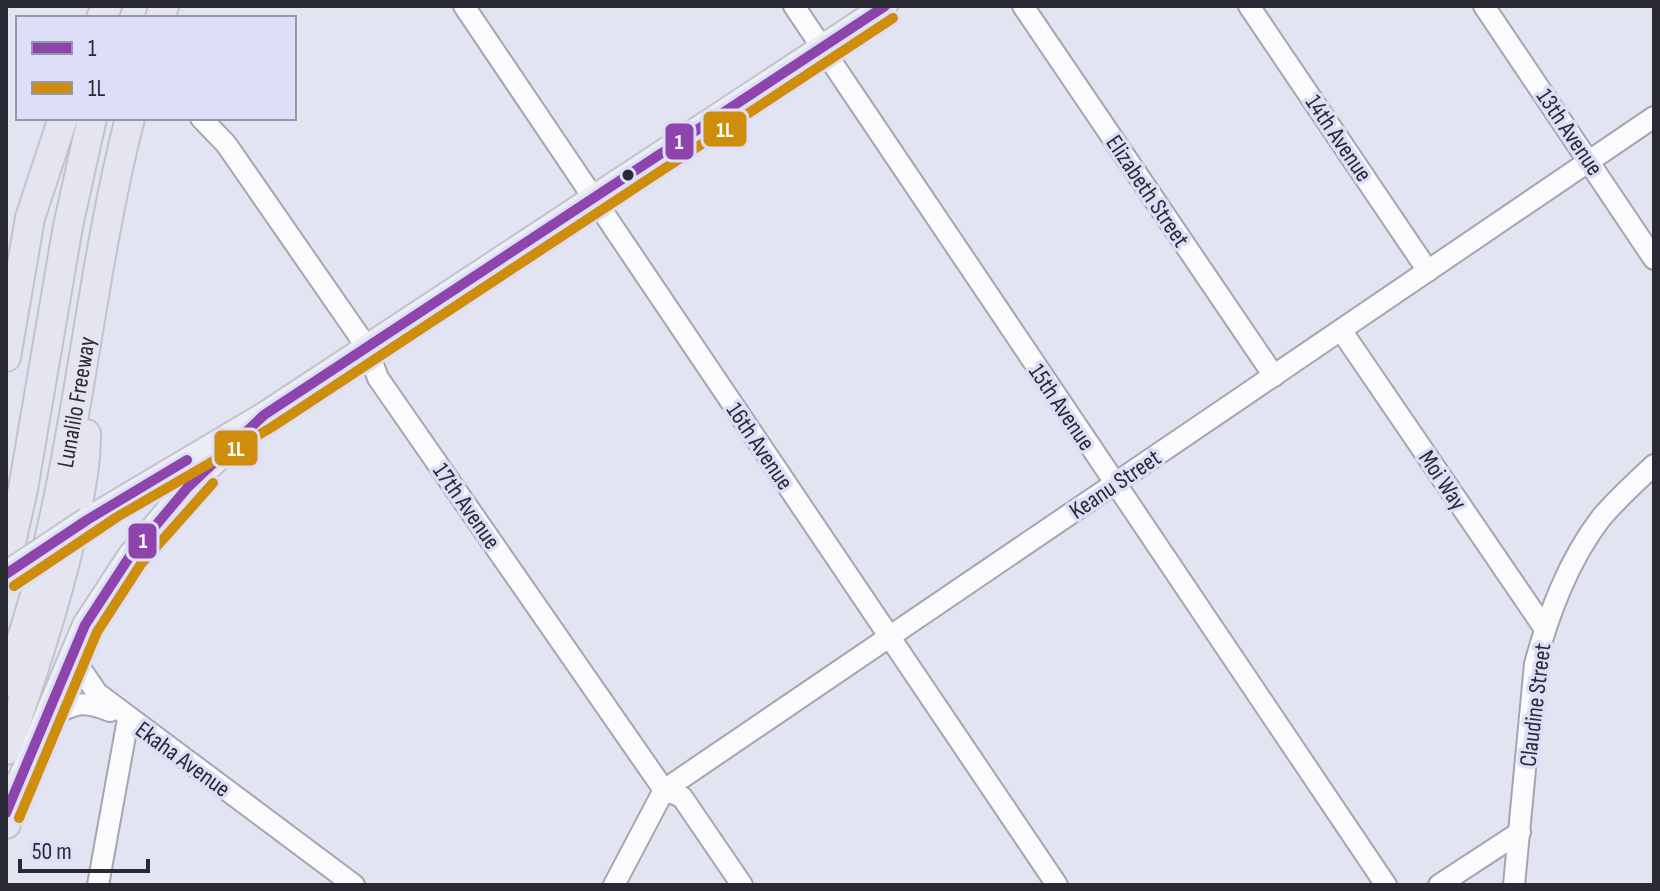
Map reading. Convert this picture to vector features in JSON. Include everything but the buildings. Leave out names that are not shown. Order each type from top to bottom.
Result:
[{"type":"highway","points":[[6,357],[30,218],[62,120]]},
{"type":"highway","name":"Lunalilo Freeway","points":[[6,565],[23,489],[68,226],[92,120]]},
{"type":"highway","name":"Lunalilo Freeway","points":[[6,683],[36,596],[49,544],[105,231],[130,120]]},
{"type":"highway","points":[[6,750],[56,601],[78,504],[86,457],[86,338]]},
{"type":"highway","points":[[6,824],[19,784]]},
{"type":"main road","points":[[6,574],[87,520],[264,415],[885,6]]},
{"type":"main road","points":[[6,813],[85,625],[130,556],[188,487],[264,415]]},
{"type":"street","name":"16th Avenue","points":[[464,6],[1057,885]]},
{"type":"street","name":"15th Avenue","points":[[794,6],[1386,885]]},
{"type":"street","name":"Elizabeth Street","points":[[1023,6],[1274,376]]},
{"type":"street","name":"14th Avenue","points":[[1249,6],[1428,271]]},
{"type":"street","name":"13th Avenue","points":[[1484,6],[1654,259]]},
{"type":"street","name":"Keanu Street","points":[[614,885],[664,790],[1654,117]]},
{"type":"street","name":"17th Avenue","points":[[203,120],[226,144],[366,346],[378,378],[664,790],[682,797],[742,885]]},
{"type":"street","name":"Moi Way","points":[[1341,330],[1545,629]]},
{"type":"street","name":"Claudine Street","points":[[1514,885],[1535,664],[1545,629],[1563,584],[1588,538],[1616,501],[1654,465]]},
{"type":"street","name":"Ekaha Avenue","points":[[75,645],[82,671],[97,693],[354,885]]},
{"type":"street","name":"Ekaha Avenue","points":[[44,720],[68,707],[90,703],[128,719]]},
{"type":"street","points":[[98,885],[128,719]]},
{"type":"street","points":[[1439,885],[1520,832]]},
{"type":"transit line","name":"1","points":[[6,813],[85,625],[130,556],[188,487],[264,415],[885,6]]},
{"type":"transit line","name":"1L","points":[[14,586],[117,517],[272,427],[893,18]]},
{"type":"transit line","name":"1","points":[[6,574],[87,520],[187,460]]},
{"type":"transit line","name":"1L","points":[[19,818],[97,632],[141,564],[213,483]]}]
